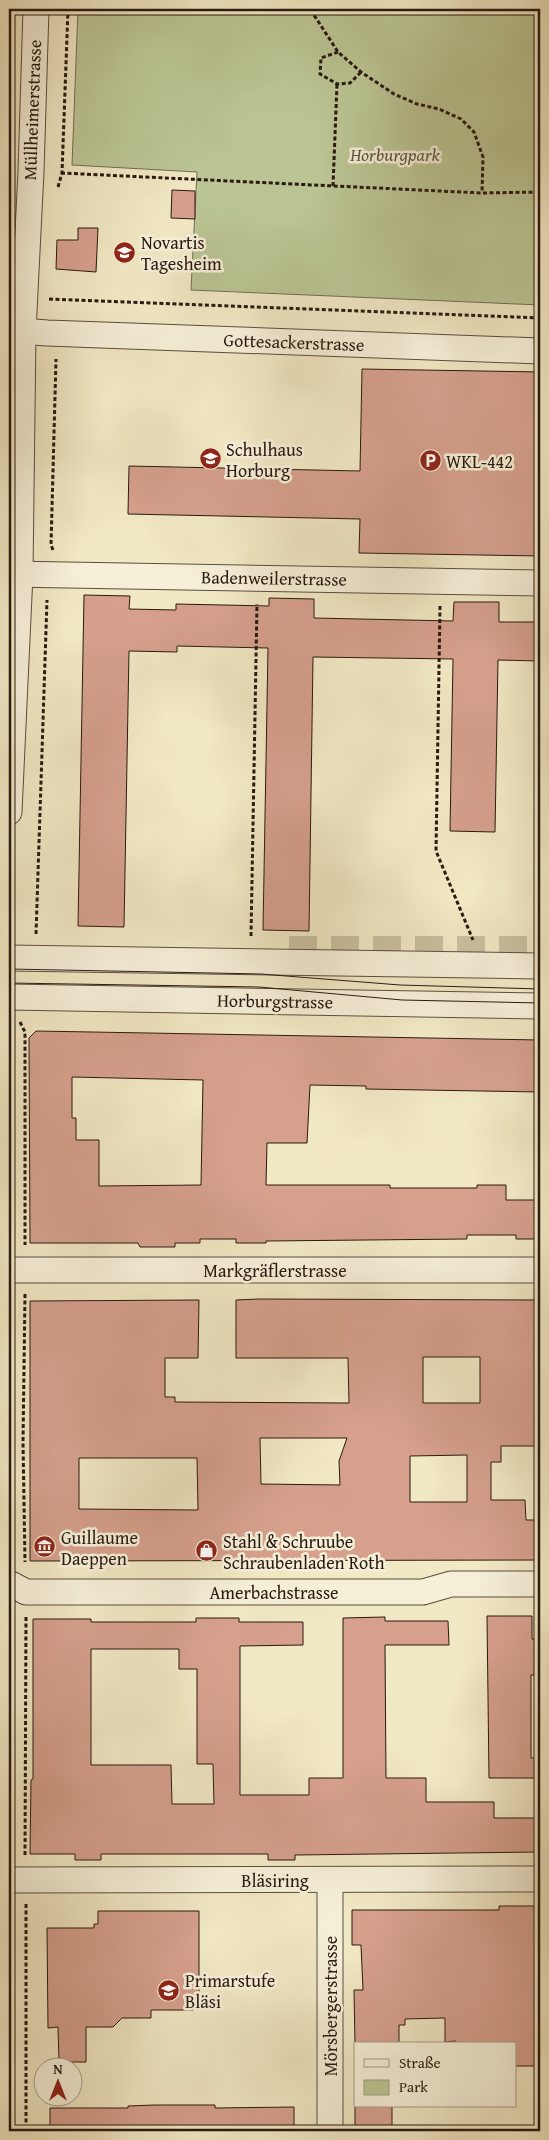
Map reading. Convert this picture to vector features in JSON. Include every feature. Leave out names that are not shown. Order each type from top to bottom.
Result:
[{"type":"street","name":"Müllheimerstrasse","points":[[9,812],[14,574],[26,331],[36,9]]},
{"type":"street","name":"Gottesackerstrasse","points":[[26,331],[540,351]]},
{"type":"street","name":"Badenweilerstrasse","points":[[14,574],[540,583]]},
{"type":"street","points":[[9,958],[540,966]]},
{"type":"street","name":"Horburgstrasse","points":[[9,997],[540,1006]]},
{"type":"street","name":"Markgräflerstrasse","points":[[16,1270],[540,1270]]},
{"type":"street","name":"Amerbachstrasse","points":[[17,1588],[423,1592],[451,1584],[540,1584]]},
{"type":"street","name":"Bläsiring","points":[[17,1880],[540,1880]]},
{"type":"street","name":"Mörsbergerstrasse","points":[[330,1880],[330,2131]]},
{"type":"path","points":[[313,9],[314,15],[338,52],[361,72],[394,94],[416,104],[439,109],[461,119],[474,132],[484,157],[482,194]]},
{"type":"path","points":[[338,52],[321,58],[320,74],[337,84],[350,83],[361,72]]},
{"type":"path","points":[[332,186],[337,84]]},
{"type":"path","points":[[31,172],[482,194],[540,192]]},
{"type":"path","points":[[49,299],[540,318]]},
{"type":"path","points":[[26,331],[47,351],[56,352],[51,545],[54,552],[53,575],[47,598],[36,958]]},
{"type":"path","points":[[250,936],[257,578]]},
{"type":"path","points":[[440,581],[436,851],[474,940]]},
{"type":"path","points":[[14,1022],[20,1022],[36,1010],[36,997]]},
{"type":"path","points":[[20,1022],[24,1032],[16,1270],[23,1442],[17,1588],[17,1880],[27,1964],[26,2131]]},
{"type":"green space","name":"Horburgpark","points":[[78,9],[540,9],[540,305],[191,290],[197,172],[72,165]]},
{"type":"building","points":[[172,190],[195,191],[195,219],[171,218]]},
{"type":"building","points":[[78,228],[98,228],[96,272],[56,269],[57,240],[78,240]]},
{"type":"building","points":[[362,369],[540,372],[540,556],[359,553],[360,519],[128,514],[129,466],[360,471]]},
{"type":"building","points":[[84,595],[130,596],[129,609],[176,610],[176,604],[269,606],[269,598],[314,599],[314,618],[453,621],[454,602],[499,602],[499,622],[540,622],[540,661],[498,660],[495,832],[450,831],[453,659],[313,657],[309,931],[263,930],[268,648],[177,646],[177,652],[129,651],[124,927],[78,926]]},
{"type":"building","points":[[36,1031],[540,1040],[540,1092],[366,1089],[366,1086],[310,1085],[307,1143],[267,1143],[266,1185],[390,1185],[390,1188],[477,1188],[477,1185],[506,1185],[506,1200],[540,1200],[540,1239],[516,1239],[516,1235],[467,1235],[467,1239],[236,1243],[236,1239],[200,1239],[200,1243],[175,1243],[175,1247],[140,1247],[138,1243],[30,1243],[29,1038]],"holes":[[[72,1077],[203,1080],[201,1185],[99,1186],[99,1140],[76,1140],[76,1118],[72,1118]]]},
{"type":"building","points":[[199,1300],[198,1358],[165,1358],[165,1397],[175,1397],[175,1402],[349,1403],[348,1358],[236,1358],[236,1300],[540,1300],[540,1446],[501,1446],[501,1462],[491,1462],[491,1500],[525,1500],[526,1520],[540,1520],[540,1560],[30,1561],[30,1301]],"holes":[[[423,1357],[480,1357],[480,1403],[423,1403]],[[260,1438],[347,1438],[339,1461],[340,1485],[261,1484]],[[467,1455],[467,1502],[410,1502],[410,1456]],[[79,1458],[197,1458],[198,1510],[79,1509]]]},
{"type":"building","points":[[487,1616],[532,1616],[532,1639],[540,1639],[540,1675],[531,1675],[531,1758],[540,1758],[540,1778],[489,1778]]},
{"type":"building","points":[[385,1617],[385,1621],[448,1621],[449,1645],[385,1645],[386,1778],[426,1778],[426,1802],[494,1802],[494,1818],[540,1818],[540,1852],[295,1855],[295,1860],[268,1860],[268,1854],[101,1854],[101,1860],[75,1860],[75,1854],[30,1854],[31,1780],[33,1779],[33,1619],[91,1619],[91,1622],[196,1622],[196,1618],[239,1618],[239,1622],[303,1622],[303,1645],[240,1646],[240,1795],[309,1795],[309,1778],[343,1778],[343,1618]],"holes":[[[91,1649],[179,1649],[179,1669],[197,1669],[197,1764],[213,1764],[214,1804],[172,1804],[171,1765],[91,1765]]]},
{"type":"building","points":[[499,1906],[540,1906],[540,2066],[516,2066],[516,2042],[445,2042],[445,2018],[405,2019],[405,2025],[399,2025],[399,2042],[355,2042],[354,1990],[363,1990],[361,1945],[352,1945],[352,1910],[499,1910]]},
{"type":"building","points":[[98,1911],[199,1911],[199,2001],[197,2001],[197,2008],[193,2008],[193,2010],[151,2010],[151,2018],[122,2018],[113,2027],[86,2027],[86,2062],[82,2062],[82,2058],[59,2058],[58,2027],[48,2028],[47,1928],[94,1928],[94,1924],[98,1924]]},
{"type":"building","points":[[215,2105],[215,2108],[294,2107],[294,2131],[50,2131],[50,2108],[128,2108],[128,2106]]},
{"type":"building","points":[[355,2108],[392,2108],[392,2131],[355,2131]]},
{"type":"tunnel","points":[[289,950],[540,950]]},
{"type":"tram line","points":[[9,969],[261,974],[400,985],[540,989]]},
{"type":"tram line","points":[[9,983],[259,987],[402,1000],[540,1003]]},
{"type":"place","name":"Novartis Tagesheim","points":[[125,252]]},
{"type":"place","name":"Schulhaus Horburg","points":[[210,459]]},
{"type":"place","name":"WKL-442","points":[[430,461]]},
{"type":"place","name":"Guillaume Daeppen","points":[[45,1547]]},
{"type":"place","name":"Stahl & Schruube Schraubenladen Roth","points":[[207,1551]]},
{"type":"place","name":"Primarstufe Bläsi","points":[[169,1990]]}]
